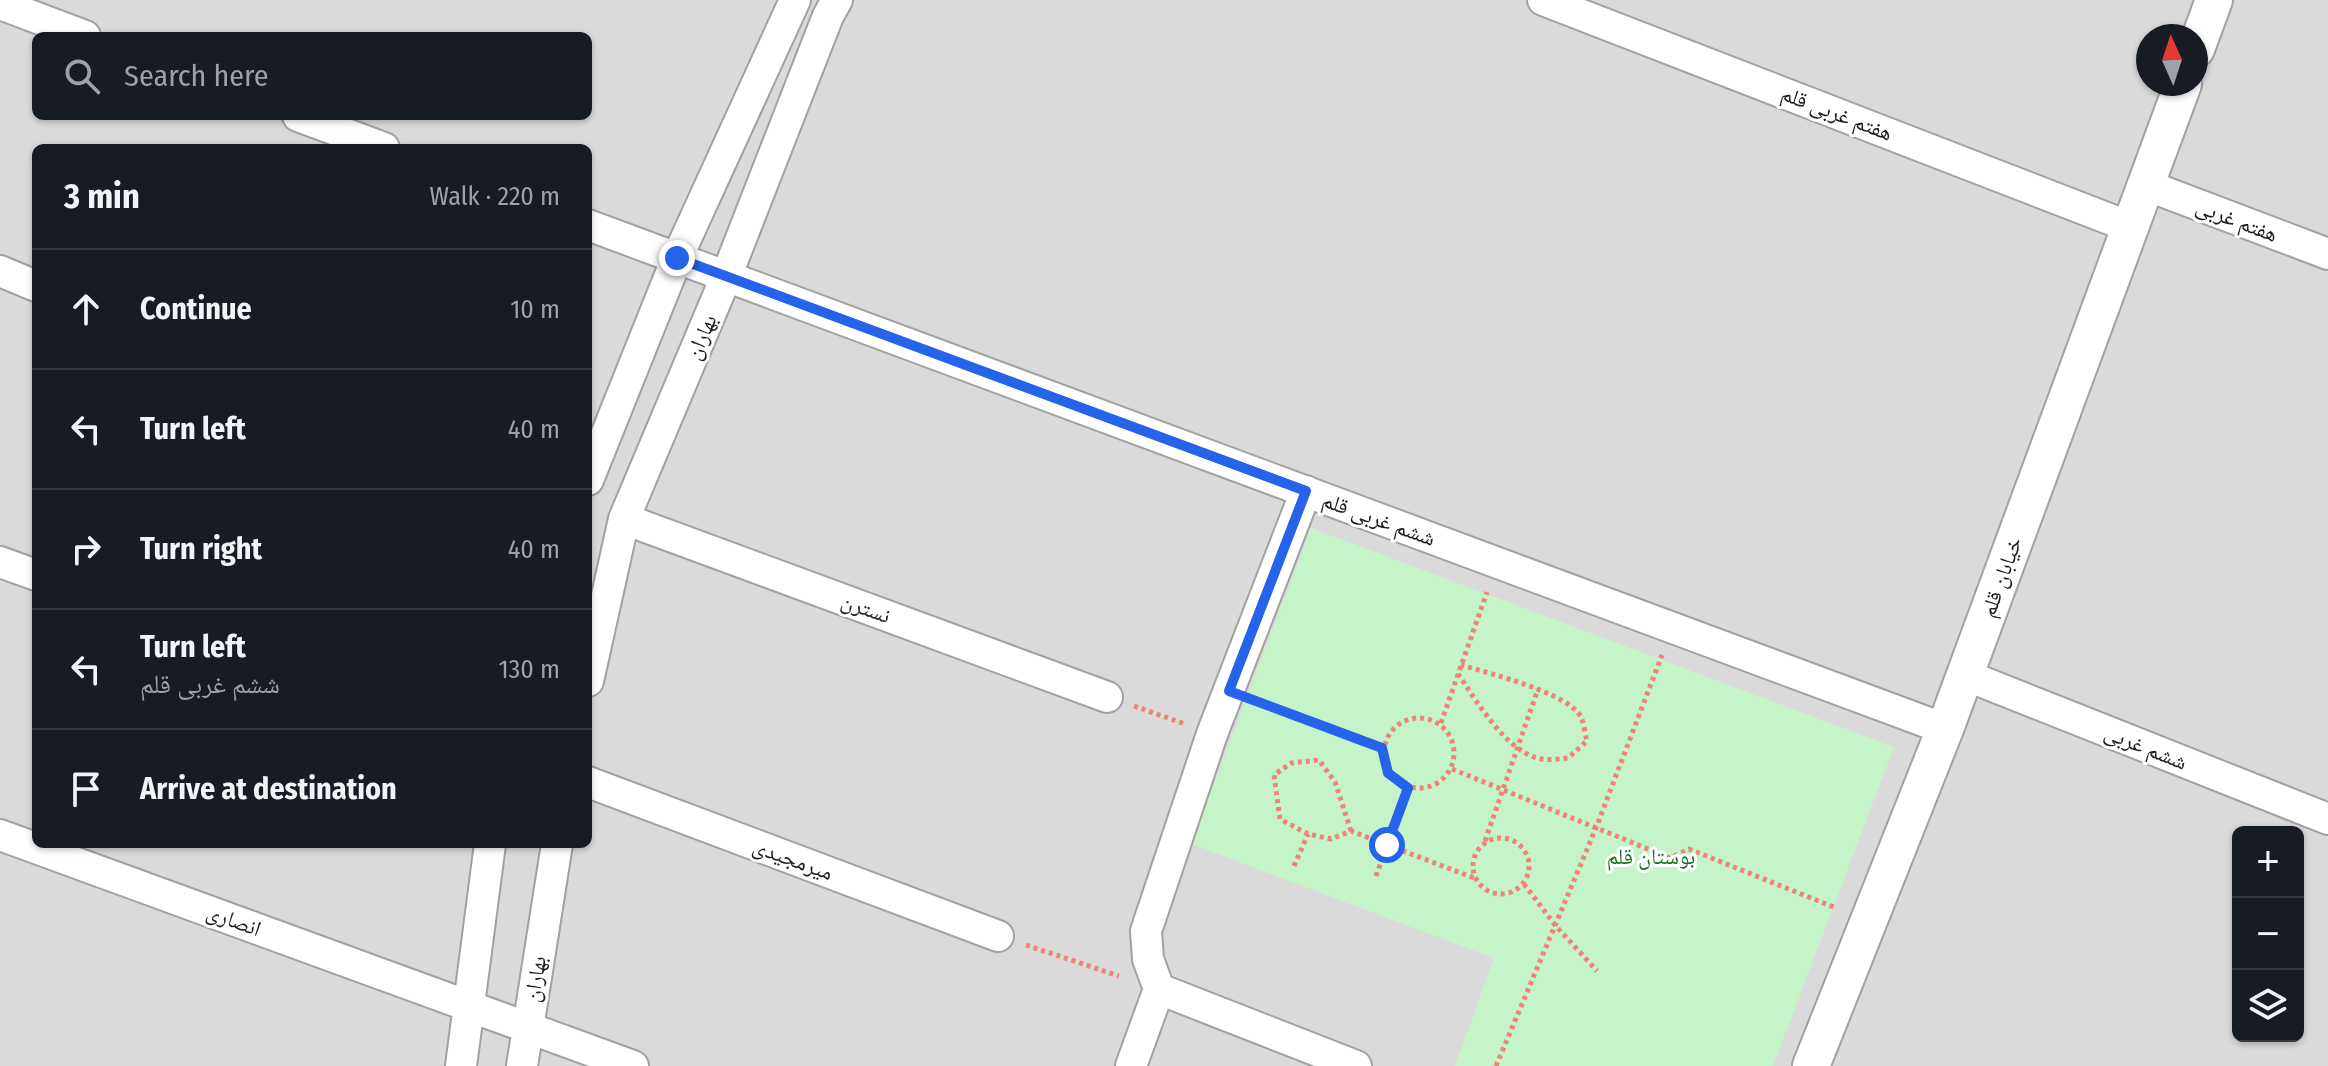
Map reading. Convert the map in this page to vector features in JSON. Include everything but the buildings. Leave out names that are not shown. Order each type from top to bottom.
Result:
[{"type":"street","points":[[592,470],[677,258],[795,0]]},
{"type":"street","name":"بهاران","points":[[592,663],[624,519],[726,277],[828,16],[837,0]]},
{"type":"street","name":"هفتم غربی قلم","points":[[1543,0],[2130,227]]},
{"type":"street","points":[[2205,24],[2214,0]]},
{"type":"street","points":[[3,5],[74,32]]},
{"type":"street","name":"خیابان قلم","points":[[1811,1066],[1945,729],[2179,96]]},
{"type":"street","points":[[309,120],[373,144]]},
{"type":"street","name":"هفتم غربی","points":[[2146,185],[2328,254]]},
{"type":"street","name":"ششم غربی قلم","points":[[592,226],[1945,729]]},
{"type":"street","points":[[0,271],[32,284]]},
{"type":"street","points":[[1131,1066],[1159,989],[1148,959],[1146,931],[1212,734],[1306,491]]},
{"type":"street","name":"نسترن","points":[[624,519],[1107,697]]},
{"type":"street","points":[[0,562],[32,574]]},
{"type":"street","name":"ششم غربی","points":[[1965,675],[2328,819]]},
{"type":"street","name":"میرمجیدی","points":[[592,784],[998,936]]},
{"type":"street","name":"انصاری","points":[[0,835],[32,847]]},
{"type":"street","name":"انصاری","points":[[36,848],[633,1066]]},
{"type":"street","points":[[461,1066],[489,848]]},
{"type":"street","name":"بهاران","points":[[522,1066],[556,848]]},
{"type":"street","points":[[1159,989],[1356,1066]]},
{"type":"path","points":[[1441,723],[1497,562]]},
{"type":"path","points":[[1496,1066],[1596,828],[1672,628]]},
{"type":"path","points":[[1458,674],[1493,725],[1518,748],[1540,759],[1568,758],[1587,741],[1580,715],[1559,699],[1538,689],[1461,665]]},
{"type":"path","points":[[1474,878],[1473,858],[1484,842],[1538,689]]},
{"type":"path","points":[[1229,691],[1382,748]]},
{"type":"path","points":[[1107,697],[1212,734]]},
{"type":"path","points":[[1417,716],[1441,723],[1455,744],[1452,769],[1433,786],[1408,788],[1388,773],[1382,748],[1394,726],[1417,716]]},
{"type":"path","points":[[1351,831],[1335,782],[1319,760],[1291,763],[1274,775],[1280,819],[1308,834],[1331,839],[1351,831],[1474,878],[1488,893],[1508,895],[1524,884],[1530,865],[1522,846],[1504,837],[1484,842]]},
{"type":"path","points":[[1452,769],[1670,858],[1689,849],[1868,920]]},
{"type":"path","points":[[1376,876],[1408,788]]},
{"type":"path","points":[[1294,866],[1308,834]]},
{"type":"path","points":[[1524,884],[1555,925],[1597,971]]},
{"type":"path","points":[[998,936],[1159,989]]},
{"type":"shaded area","points":[[0,0],[2328,0],[2328,1066],[0,1066]]},
{"type":"green space","name":"بوستان قلم","points":[[1311,528],[1894,747],[1773,1066],[1455,1066],[1494,958],[1191,844]]},
{"type":"route","points":[[677,258],[1306,491],[1229,691],[1382,748],[1388,773],[1408,788],[1387,845]]}]
